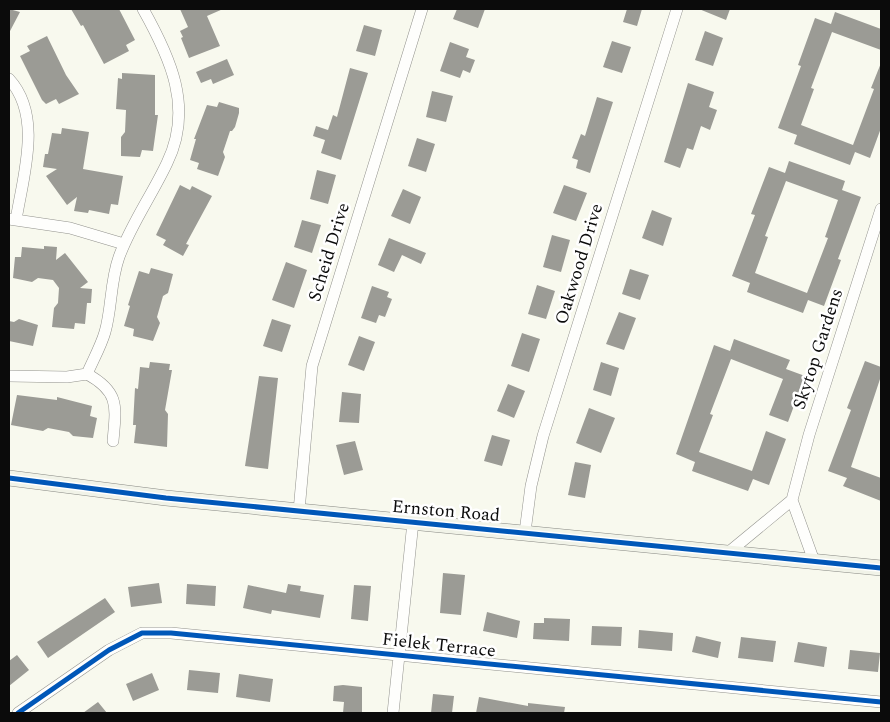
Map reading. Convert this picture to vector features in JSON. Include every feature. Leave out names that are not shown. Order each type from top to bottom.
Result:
[{"type":"street","points":[[86,374],[105,332],[114,270],[124,244],[168,161],[177,126],[177,88],[172,64],[143,9]]},
{"type":"street","name":"Scheid Drive","points":[[299,511],[312,366],[422,9]]},
{"type":"street","name":"Oakwood Drive","points":[[525,532],[531,486],[543,436],[677,9]]},
{"type":"street","points":[[9,79],[20,96],[26,111],[28,128],[28,146],[12,219],[98,235],[124,244]]},
{"type":"street","name":"Skytop Gardens","points":[[792,500],[809,435],[881,209]]},
{"type":"street","points":[[9,376],[67,377],[86,374],[101,382],[111,393],[116,406],[113,441]]},
{"type":"street","name":"Ernston Road","points":[[9,478],[299,511],[881,568]]},
{"type":"street","points":[[729,552],[792,500],[814,560]]},
{"type":"street","points":[[393,713],[413,522]]},
{"type":"street","name":"Fielek Terrace","points":[[18,713],[109,650],[142,633],[171,633],[881,702]]},
{"type":"building","points":[[9,9],[20,12],[9,33]]},
{"type":"building","points":[[71,9],[119,9],[135,40],[126,45],[129,51],[104,64],[83,25],[81,26]]},
{"type":"building","points":[[180,9],[223,9],[207,16],[220,46],[189,58],[180,31],[188,27]]},
{"type":"building","points":[[457,9],[485,9],[478,28],[453,19]]},
{"type":"building","points":[[627,9],[642,9],[637,26],[623,22]]},
{"type":"building","points":[[699,9],[730,9],[726,20]]},
{"type":"building","points":[[835,12],[881,29],[881,50],[832,32],[811,88],[814,89],[801,125],[853,145],[874,89],[871,88],[881,63],[881,128],[870,158],[855,152],[850,165],[794,144],[797,135],[778,128],[801,66],[798,65],[815,18],[831,24]]},
{"type":"building","points":[[364,25],[382,30],[375,56],[356,51]]},
{"type":"building","points":[[705,31],[723,38],[713,66],[695,60]]},
{"type":"building","points":[[47,36],[66,75],[79,94],[59,104],[56,99],[46,104],[42,100],[20,56],[30,51],[27,46]]},
{"type":"building","points":[[612,41],[631,47],[622,73],[603,67]]},
{"type":"building","points":[[450,42],[469,49],[466,57],[475,60],[470,73],[463,70],[460,78],[440,71]]},
{"type":"building","points":[[227,59],[234,75],[213,84],[211,79],[201,83],[196,72]]},
{"type":"building","points":[[350,68],[368,73],[341,160],[321,153],[325,140],[313,136],[316,126],[328,130],[333,115],[337,117]]},
{"type":"building","points":[[122,73],[155,75],[155,115],[158,115],[153,151],[142,150],[140,157],[121,156],[121,137],[125,132],[126,110],[116,109],[118,78],[122,79]]},
{"type":"building","points":[[688,83],[714,92],[709,107],[717,110],[710,130],[701,126],[693,150],[687,148],[680,168],[664,162]]},
{"type":"building","points":[[432,91],[453,96],[446,122],[426,117]]},
{"type":"building","points":[[597,97],[613,102],[590,173],[576,168],[578,160],[572,158],[581,134],[585,136]]},
{"type":"building","points":[[219,102],[239,108],[239,113],[235,127],[230,131],[223,152],[225,157],[218,176],[197,169],[199,163],[190,160],[196,139],[194,139],[207,105],[217,107]]},
{"type":"building","points":[[62,128],[89,132],[83,169],[123,176],[118,205],[111,204],[109,214],[89,210],[88,213],[74,211],[77,197],[67,205],[46,176],[57,169],[43,167],[45,154],[48,154],[52,133],[61,134]]},
{"type":"building","points":[[417,138],[435,144],[426,172],[408,166]]},
{"type":"building","points":[[789,161],[845,181],[842,190],[861,197],[838,259],[841,260],[824,306],[808,300],[803,313],[747,292],[750,283],[732,276],[755,215],[751,214],[769,167],[785,173]],"holes":[[[786,181],[838,200],[825,237],[828,238],[807,293],[755,273],[768,237],[765,236]]]},
{"type":"building","points":[[317,170],[336,175],[328,204],[310,199]]},
{"type":"building","points":[[180,185],[190,190],[192,186],[212,196],[186,244],[189,245],[183,256],[163,245],[166,240],[156,235]]},
{"type":"building","points":[[564,185],[587,193],[576,221],[553,213]]},
{"type":"building","points":[[403,189],[421,197],[410,224],[391,216]]},
{"type":"building","points":[[652,210],[672,218],[663,246],[642,238]]},
{"type":"building","points":[[302,220],[321,225],[312,253],[294,247]]},
{"type":"building","points":[[552,235],[570,240],[561,272],[543,267]]},
{"type":"building","points":[[389,238],[426,253],[421,264],[402,255],[394,272],[378,265]]},
{"type":"building","points":[[44,246],[57,247],[56,260],[65,253],[88,282],[80,288],[92,289],[91,303],[87,303],[85,324],[75,323],[74,329],[52,327],[54,308],[58,303],[59,288],[53,280],[38,278],[32,282],[13,278],[15,257],[21,257],[22,247],[44,249]]},
{"type":"building","points":[[286,262],[307,270],[294,308],[272,300]]},
{"type":"building","points":[[151,268],[173,274],[168,293],[163,296],[157,317],[160,323],[153,341],[133,336],[134,329],[124,326],[130,306],[128,305],[139,271],[149,274]]},
{"type":"building","points":[[630,269],[649,275],[640,300],[622,294]]},
{"type":"building","points":[[537,285],[555,291],[546,319],[528,314]]},
{"type":"building","points":[[372,286],[389,292],[387,297],[392,299],[385,317],[379,315],[376,323],[361,318]]},
{"type":"building","points":[[619,312],[636,318],[624,350],[606,344]]},
{"type":"building","points":[[19,319],[38,325],[33,346],[9,341],[9,321],[14,322]]},
{"type":"building","points":[[272,319],[291,325],[282,352],[263,346]]},
{"type":"building","points":[[522,333],[540,339],[529,372],[511,366]]},
{"type":"building","points":[[359,336],[375,342],[364,371],[348,365]]},
{"type":"building","points":[[734,339],[790,360],[786,369],[805,376],[788,422],[769,415],[783,379],[731,359],[710,414],[713,415],[699,452],[752,471],[766,431],[786,439],[769,485],[753,479],[748,491],[692,471],[695,462],[676,454],[714,345],[730,351]]},
{"type":"building","points":[[865,361],[881,367],[881,376],[851,467],[881,478],[881,501],[843,486],[847,478],[828,471],[851,410],[847,408]]},
{"type":"building","points":[[150,362],[170,364],[169,370],[172,370],[165,410],[168,414],[167,447],[134,443],[136,425],[133,425],[135,388],[138,389],[140,367],[149,368]]},
{"type":"building","points":[[601,362],[619,368],[611,396],[593,390]]},
{"type":"building","points":[[259,376],[278,378],[268,469],[245,466]]},
{"type":"building","points":[[508,384],[525,391],[514,418],[497,411]]},
{"type":"building","points":[[342,392],[361,394],[359,423],[339,422]]},
{"type":"building","points":[[17,395],[57,400],[57,397],[92,406],[90,416],[97,418],[93,438],[73,436],[69,432],[48,428],[43,431],[11,425]]},
{"type":"building","points":[[589,408],[615,418],[601,453],[576,443]]},
{"type":"building","points":[[492,435],[510,440],[502,466],[484,461]]},
{"type":"building","points":[[355,441],[363,470],[344,475],[336,445]]},
{"type":"building","points":[[575,462],[591,465],[585,498],[568,495]]},
{"type":"building","points":[[443,573],[465,575],[461,615],[440,613]]},
{"type":"building","points":[[159,583],[162,603],[131,607],[128,587]]},
{"type":"building","points":[[187,584],[216,586],[215,606],[186,604]]},
{"type":"building","points":[[288,584],[301,586],[300,591],[324,595],[320,618],[272,610],[271,614],[243,608],[248,585],[286,593]]},
{"type":"building","points":[[354,585],[371,586],[368,621],[351,619]]},
{"type":"building","points":[[105,598],[115,612],[48,658],[37,642]]},
{"type":"building","points":[[487,612],[520,621],[517,638],[483,631]]},
{"type":"building","points":[[544,618],[570,619],[569,641],[533,639],[534,623],[544,623]]},
{"type":"building","points":[[592,626],[622,627],[621,646],[591,645]]},
{"type":"building","points":[[639,630],[673,633],[672,651],[638,648]]},
{"type":"building","points":[[696,636],[721,642],[718,658],[692,652]]},
{"type":"building","points":[[741,637],[776,641],[773,662],[738,658]]},
{"type":"building","points":[[798,642],[827,647],[824,667],[794,662]]},
{"type":"building","points":[[850,650],[880,653],[878,672],[848,669]]},
{"type":"building","points":[[17,655],[29,670],[9,686],[9,661]]},
{"type":"building","points":[[189,670],[220,673],[218,693],[187,690]]},
{"type":"building","points":[[152,673],[159,690],[133,701],[126,684]]},
{"type":"building","points":[[239,674],[273,679],[270,702],[236,697]]},
{"type":"building","points":[[334,686],[362,687],[362,713],[343,713],[344,702],[333,701]]},
{"type":"building","points":[[433,694],[454,696],[452,713],[431,713]]},
{"type":"building","points":[[479,697],[528,706],[528,703],[565,707],[564,713],[476,713]]},
{"type":"building","points":[[98,702],[107,713],[83,713]]},
{"type":"cycle path","points":[[9,478],[166,498],[881,568]]},
{"type":"cycle path","points":[[18,713],[109,650],[142,633],[171,633],[881,702]]}]
